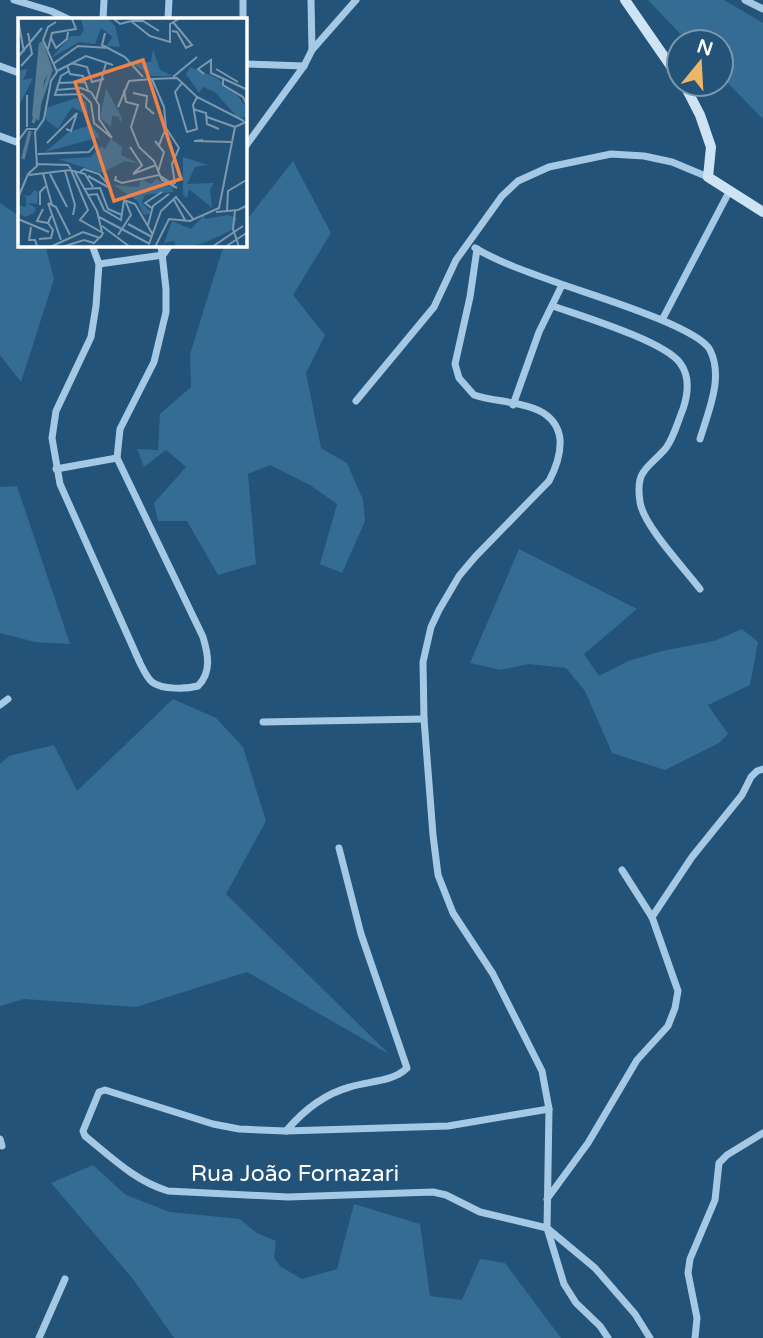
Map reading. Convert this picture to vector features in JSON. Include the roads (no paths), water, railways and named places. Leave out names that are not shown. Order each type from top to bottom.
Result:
[{"type":"street","points":[[13,0],[65,18]]},
{"type":"street","points":[[103,18],[104,0]]},
{"type":"street","points":[[168,18],[169,0]]},
{"type":"street","points":[[243,0],[243,18]]},
{"type":"street","points":[[311,0],[312,50]]},
{"type":"street","points":[[247,145],[312,50],[356,0]]},
{"type":"street","points":[[625,0],[665,58]]},
{"type":"street","points":[[745,0],[763,9]]},
{"type":"street","points":[[247,64],[304,65]]},
{"type":"street","points":[[0,66],[18,73]]},
{"type":"street","points":[[691,98],[711,147],[708,177]]},
{"type":"street","points":[[247,131],[257,131]]},
{"type":"street","points":[[0,136],[18,143]]},
{"type":"street","points":[[356,401],[434,307],[456,260],[502,196],[519,181],[549,167],[611,154],[644,156],[672,162],[708,177],[763,212]]},
{"type":"street","points":[[662,320],[729,192]]},
{"type":"street","points":[[469,242],[477,249],[562,285],[662,320],[709,349],[715,390],[700,439]]},
{"type":"street","points":[[93,247],[99,264],[91,337],[56,411],[52,438],[56,469],[65,497],[140,663],[151,681],[160,685],[188,688],[198,686],[206,676],[207,652],[203,636],[117,458],[120,429],[153,362],[166,312],[161,247]]},
{"type":"street","points":[[99,264],[163,255],[169,247]]},
{"type":"street","points":[[477,249],[455,372],[474,395],[532,407],[553,419],[559,435],[559,457],[549,481],[459,576],[431,627],[423,662],[424,719],[433,835],[441,883],[453,913],[493,974],[542,1071],[549,1109],[547,1228],[564,1284],[576,1303],[600,1325],[608,1338]]},
{"type":"street","points":[[513,405],[539,332],[562,285]]},
{"type":"street","points":[[554,306],[621,330],[666,351],[679,361],[687,376],[686,400],[674,433],[667,447],[644,467],[638,485],[640,505],[648,522],[700,589]]},
{"type":"street","points":[[56,469],[117,458]]},
{"type":"street","points":[[0,705],[8,699]]},
{"type":"street","points":[[262,722],[424,719]]},
{"type":"street","points":[[652,917],[692,857],[742,795],[751,777],[763,769]]},
{"type":"street","name":"Rua João Fornazari","points":[[286,1131],[300,1113],[329,1095],[349,1087],[396,1076],[406,1070],[408,1065],[361,934],[339,848]]},
{"type":"street","points":[[547,1199],[588,1143],[637,1060],[668,1026],[675,1008],[678,991],[652,917],[622,870]]},
{"type":"street","name":"Rua João Fornazari","points":[[547,1228],[480,1212],[446,1195],[433,1192],[288,1196],[168,1191],[150,1185],[127,1171],[85,1136],[83,1131],[99,1092],[105,1090],[213,1124],[239,1129],[286,1131],[448,1126],[549,1109]]},
{"type":"street","points":[[695,1338],[696,1318],[688,1273],[690,1259],[715,1200],[719,1163],[727,1155],[763,1133]]},
{"type":"street","points":[[547,1228],[595,1268],[635,1314],[650,1338]]},
{"type":"street","points":[[39,1338],[65,1279]]}]
